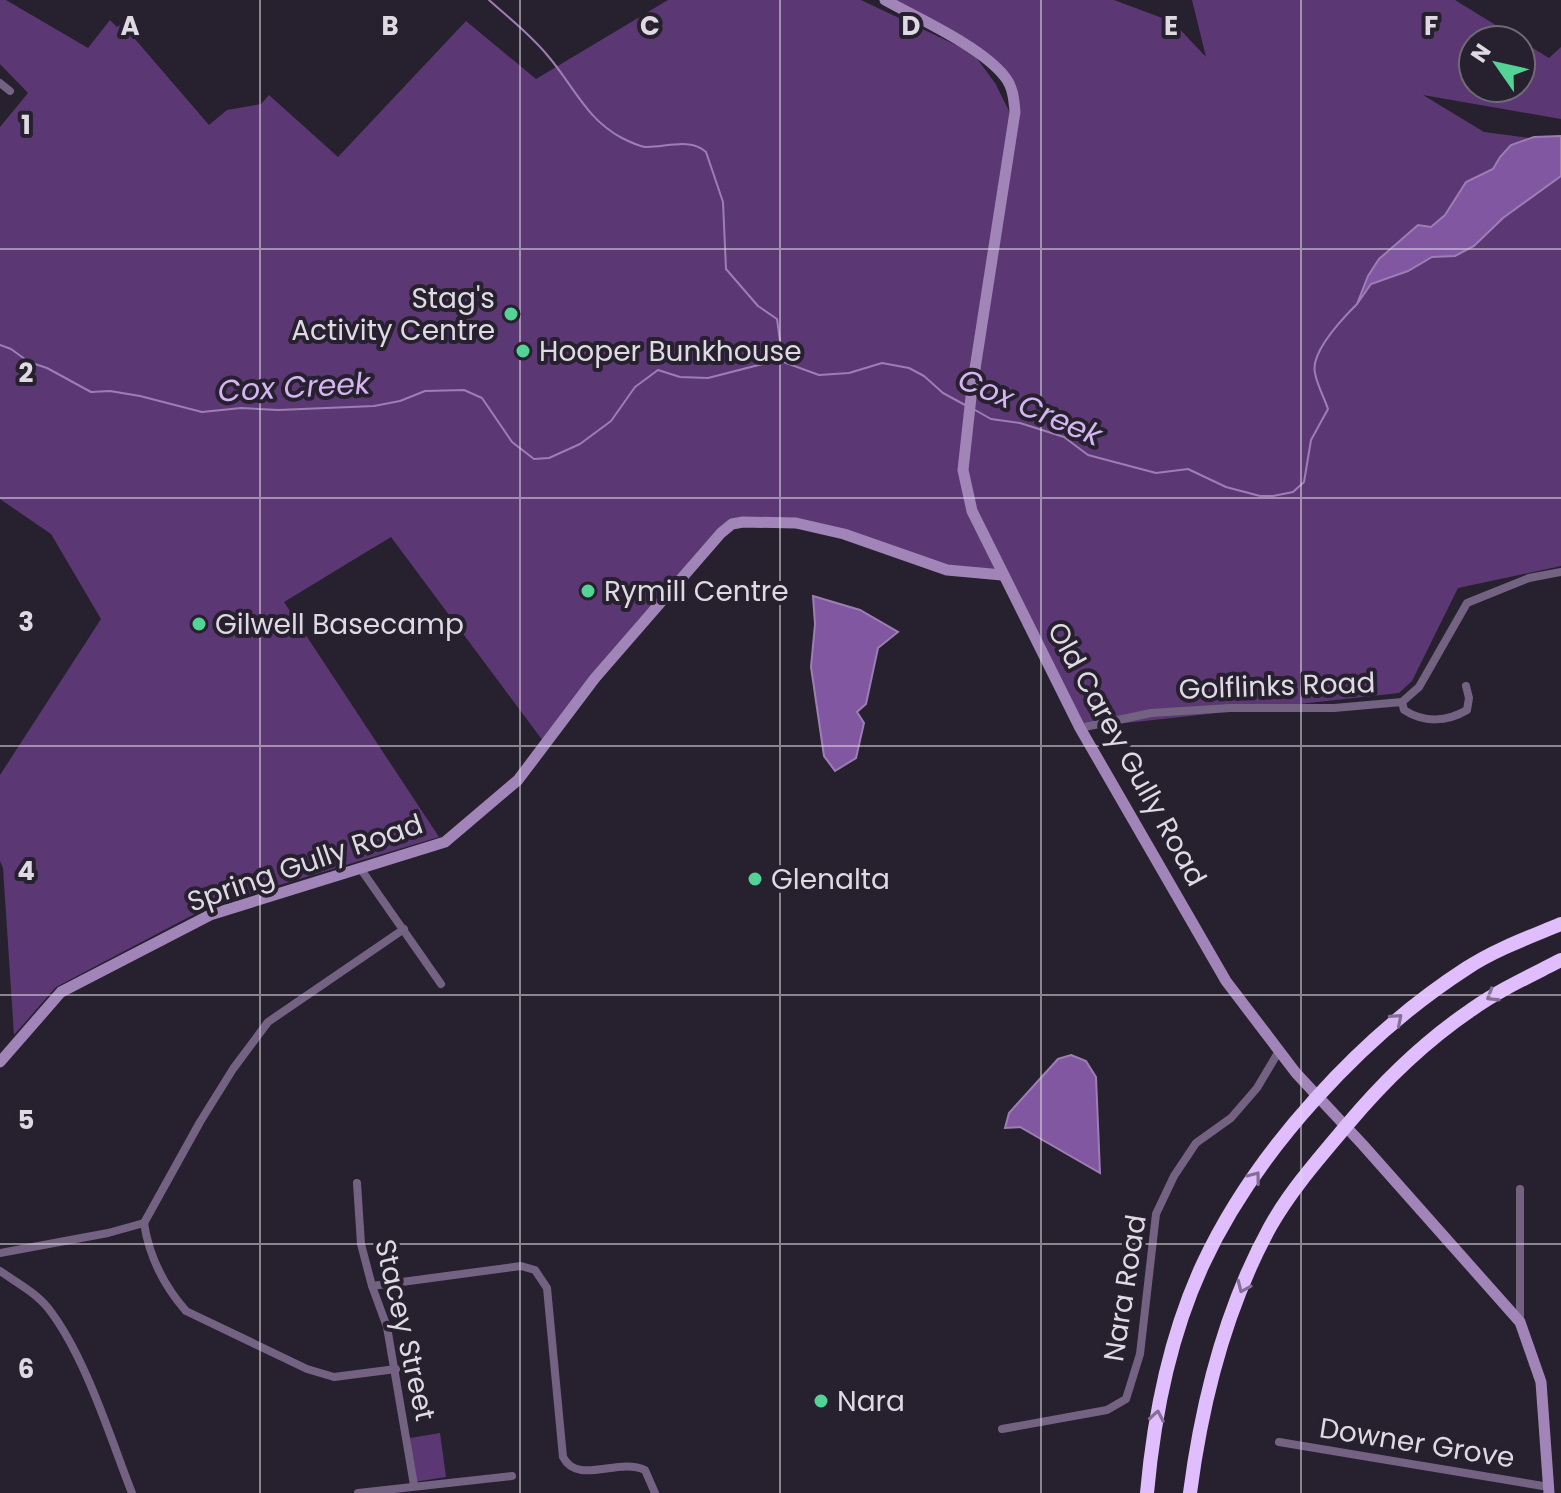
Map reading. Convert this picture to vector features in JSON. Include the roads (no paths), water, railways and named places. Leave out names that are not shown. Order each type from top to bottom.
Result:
[{"type":"highway","points":[[1147,1493],[1158,1408],[1185,1310],[1202,1265],[1251,1182],[1340,1073],[1407,1011],[1481,960],[1561,924]]},
{"type":"highway","points":[[1190,1493],[1195,1452],[1214,1368],[1231,1313],[1278,1215],[1327,1149],[1400,1067],[1470,1010],[1561,960]]},
{"type":"main road","name":"Old Carey Gully Road","points":[[885,0],[970,48],[1006,78],[1013,93],[1015,112],[963,470],[972,511],[1080,728],[1226,981],[1296,1073],[1520,1322],[1541,1382],[1549,1490]]},
{"type":"main road","name":"Spring Gully Road","points":[[0,1062],[61,992],[210,915],[445,842],[518,780],[595,678],[732,524],[796,523],[844,534],[947,570],[1002,575]]},
{"type":"street","points":[[0,83],[10,91]]},
{"type":"street","name":"Golflinks Road","points":[[1080,728],[1151,713],[1230,708],[1334,708],[1402,702],[1419,687],[1467,603],[1529,578],[1560,574]]},
{"type":"street","points":[[1402,702],[1404,710],[1411,715],[1434,720],[1455,717],[1467,710],[1469,698],[1466,686]]},
{"type":"street","points":[[360,868],[441,984]]},
{"type":"street","points":[[396,1369],[334,1377],[307,1369],[186,1311],[173,1296],[158,1268],[147,1243],[144,1223],[200,1122],[233,1069],[268,1022],[404,929]]},
{"type":"street","name":"Nara Road","points":[[1002,1429],[1107,1410],[1126,1399],[1140,1354],[1156,1214],[1174,1176],[1196,1143],[1239,1108],[1257,1088],[1279,1051]]},
{"type":"street","name":"Stacey Street","points":[[357,1183],[361,1244],[387,1327],[414,1485]]},
{"type":"street","points":[[1520,1189],[1520,1322]]},
{"type":"street","points":[[0,1253],[108,1233],[144,1223]]},
{"type":"street","points":[[372,1286],[521,1266],[535,1270],[547,1288],[563,1457],[567,1465],[578,1471],[634,1464],[645,1470],[655,1493]]},
{"type":"street","points":[[0,1271],[31,1292],[48,1308],[56,1321],[79,1361],[132,1493]]},
{"type":"street","name":"Downer Grove","points":[[1279,1442],[1549,1490]]},
{"type":"street","points":[[362,1493],[512,1476]]},
{"type":"waterway","points":[[489,0],[541,48],[589,111],[610,130],[643,146],[685,144],[706,152],[723,202],[726,269],[758,306],[777,319],[781,348],[778,360]]},
{"type":"waterway","name":"Cox Creek","points":[[975,410],[991,419],[1020,423],[1064,437],[1088,455],[1156,473],[1188,469],[1226,487],[1260,496],[1293,492],[1304,482],[1311,440],[1328,409],[1315,373],[1317,355],[1357,304]]},
{"type":"waterway","name":"Cox Creek","points":[[0,345],[91,392],[110,391],[140,396],[202,412],[241,408],[278,410],[374,406],[400,401],[425,391],[464,390],[482,398],[512,442],[534,459],[549,458],[580,444],[611,421],[635,387],[658,370],[680,377],[708,378],[778,360],[819,375],[849,373],[882,363],[909,368],[965,405]]},
{"type":"place","name":"Stag's Activity Centre","points":[[511,314]]},
{"type":"place","name":"Hooper Bunkhouse","points":[[523,351]]},
{"type":"place","name":"Rymill Centre","points":[[588,591]]},
{"type":"place","name":"Gilwell Basecamp","points":[[199,624]]},
{"type":"place","name":"Glenalta","points":[[755,879]]},
{"type":"place","name":"Nara","points":[[821,1401]]}]
